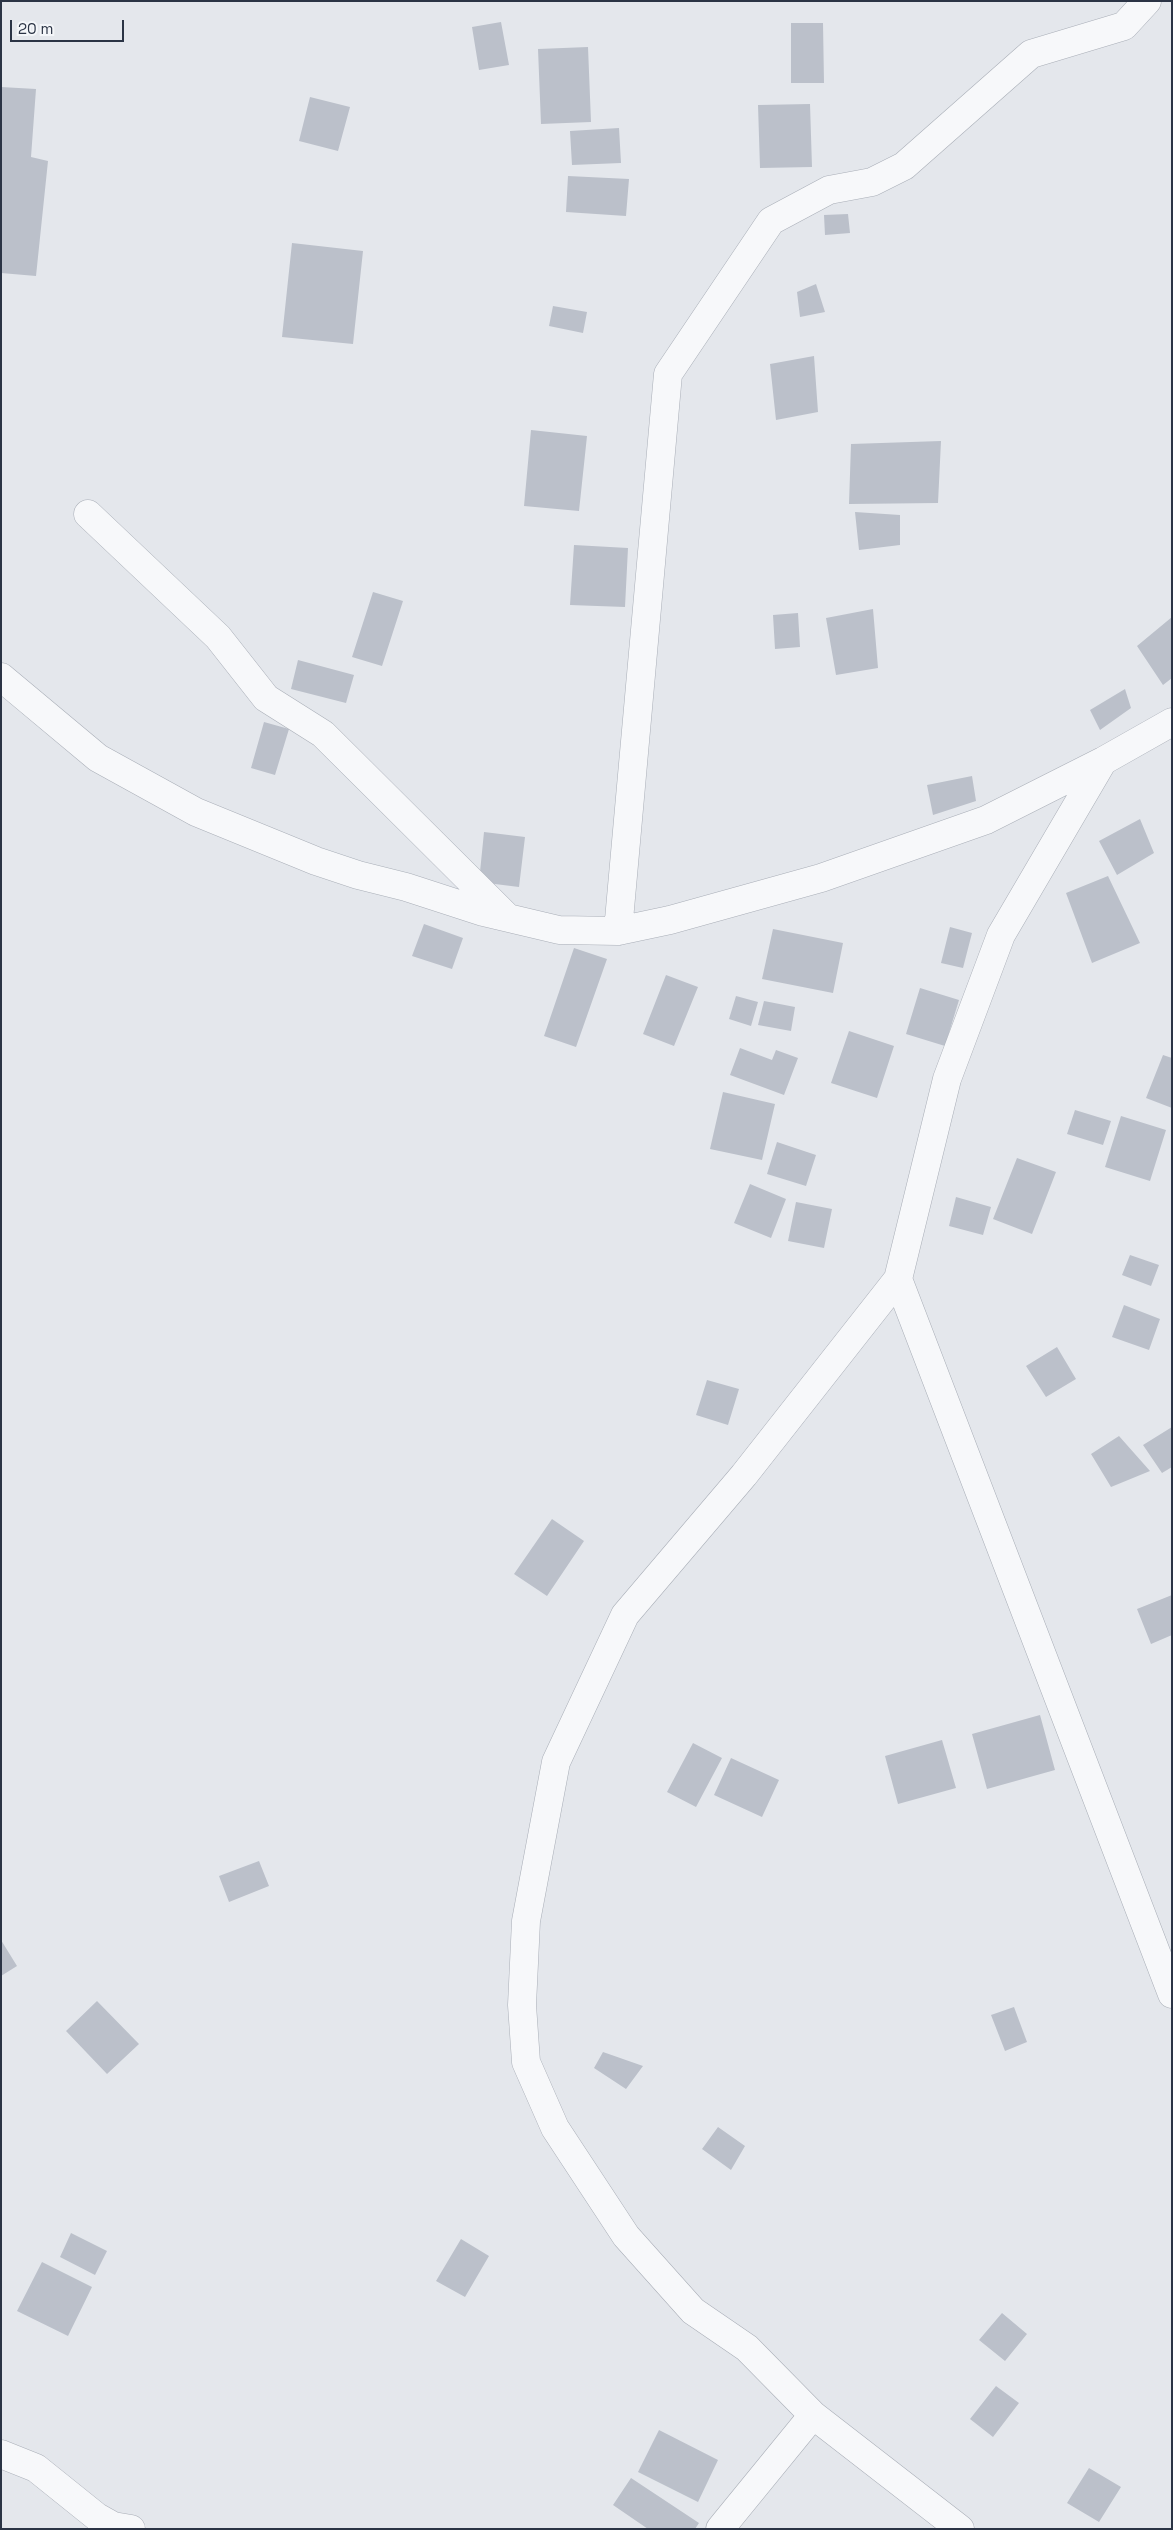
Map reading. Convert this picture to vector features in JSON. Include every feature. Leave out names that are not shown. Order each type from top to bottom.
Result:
[{"type":"street","points":[[618,931],[668,374],[771,221],[830,190],[872,182],[904,166],[1031,54],[1124,26],[1147,1]]},
{"type":"street","points":[[88,514],[218,637],[266,698],[323,734],[508,918]]},
{"type":"street","points":[[1,678],[98,758],[196,812],[316,861],[508,918],[558,930],[618,931],[670,920],[821,878],[986,820],[1103,761],[1172,722]]},
{"type":"street","points":[[960,2529],[813,2415],[746,2348],[693,2311],[626,2236],[555,2128],[526,2062],[522,2005],[526,1921],[556,1762],[625,1615],[744,1475],[898,1279],[947,1079],[1001,935],[1103,761]]},
{"type":"street","points":[[898,1279],[1172,1994]]},
{"type":"street","points":[[720,2529],[813,2415]]},
{"type":"street","points":[[1,2454],[36,2468],[97,2517],[113,2526],[131,2529]]},
{"type":"building","points":[[501,22],[509,65],[479,70],[472,27]]},
{"type":"building","points":[[791,23],[823,23],[824,83],[791,83]]},
{"type":"building","points":[[588,47],[591,122],[541,124],[538,49]]},
{"type":"building","points":[[1,87],[36,89],[31,157],[48,161],[36,276],[1,273]]},
{"type":"building","points":[[310,97],[350,107],[338,151],[299,141]]},
{"type":"building","points":[[810,104],[812,167],[760,168],[758,105]]},
{"type":"building","points":[[619,128],[621,163],[572,165],[570,131]]},
{"type":"building","points":[[568,176],[629,179],[626,216],[566,212]]},
{"type":"building","points":[[848,214],[850,233],[825,235],[824,215]]},
{"type":"building","points":[[292,243],[363,251],[353,344],[282,337]]},
{"type":"building","points":[[816,284],[825,312],[800,317],[797,292]]},
{"type":"building","points":[[553,306],[587,312],[583,333],[549,326]]},
{"type":"building","points":[[814,356],[818,412],[776,420],[770,364]]},
{"type":"building","points":[[531,430],[587,436],[579,511],[524,506]]},
{"type":"building","points":[[941,441],[938,503],[849,504],[851,444]]},
{"type":"building","points":[[855,512],[900,515],[900,545],[859,550]]},
{"type":"building","points":[[574,545],[628,548],[625,607],[570,605]]},
{"type":"building","points":[[373,592],[403,601],[382,666],[352,657]]},
{"type":"building","points":[[873,609],[878,668],[836,675],[826,618]]},
{"type":"building","points":[[798,613],[800,647],[775,649],[773,615]]},
{"type":"building","points":[[1172,617],[1172,678],[1163,685],[1137,646]]},
{"type":"building","points":[[298,660],[354,675],[346,703],[291,689]]},
{"type":"building","points":[[1125,689],[1131,708],[1100,730],[1090,710]]},
{"type":"building","points":[[264,722],[289,729],[275,775],[251,768]]},
{"type":"building","points":[[972,776],[976,801],[933,815],[927,785]]},
{"type":"building","points":[[1140,819],[1154,853],[1117,875],[1099,841]]},
{"type":"building","points":[[484,832],[525,837],[519,887],[479,882]]},
{"type":"building","points":[[1108,876],[1140,943],[1092,963],[1066,893]]},
{"type":"building","points":[[424,924],[463,938],[452,969],[412,956]]},
{"type":"building","points":[[950,927],[972,933],[963,968],[941,963]]},
{"type":"building","points":[[773,929],[843,943],[833,993],[762,979]]},
{"type":"building","points":[[574,948],[607,959],[576,1047],[544,1036]]},
{"type":"building","points":[[666,975],[698,987],[674,1046],[643,1034]]},
{"type":"building","points":[[920,988],[959,1000],[945,1046],[906,1034]]},
{"type":"building","points":[[736,996],[758,1002],[751,1026],[729,1019]]},
{"type":"building","points":[[764,1001],[795,1007],[791,1031],[758,1025]]},
{"type":"building","points":[[849,1031],[894,1046],[877,1098],[831,1083]]},
{"type":"building","points":[[740,1048],[772,1060],[776,1050],[798,1058],[784,1095],[730,1075]]},
{"type":"building","points":[[1163,1055],[1172,1058],[1172,1108],[1146,1098]]},
{"type":"building","points":[[723,1092],[775,1104],[762,1160],[710,1149]]},
{"type":"building","points":[[1075,1110],[1111,1121],[1103,1145],[1067,1134]]},
{"type":"building","points":[[1121,1116],[1166,1130],[1150,1181],[1105,1167]]},
{"type":"building","points":[[777,1142],[816,1155],[806,1186],[767,1174]]},
{"type":"building","points":[[1017,1158],[1056,1172],[1032,1234],[993,1219]]},
{"type":"building","points":[[750,1184],[786,1199],[771,1238],[734,1223]]},
{"type":"building","points":[[956,1197],[991,1207],[983,1235],[949,1226]]},
{"type":"building","points":[[796,1202],[832,1209],[824,1248],[788,1241]]},
{"type":"building","points":[[1130,1255],[1159,1265],[1151,1286],[1122,1275]]},
{"type":"building","points":[[1124,1305],[1160,1319],[1149,1350],[1112,1337]]},
{"type":"building","points":[[1057,1347],[1076,1379],[1046,1397],[1026,1366]]},
{"type":"building","points":[[707,1380],[739,1389],[728,1425],[696,1415]]},
{"type":"building","points":[[1172,1427],[1172,1467],[1162,1473],[1143,1445]]},
{"type":"building","points":[[1119,1436],[1150,1471],[1111,1487],[1091,1454]]},
{"type":"building","points":[[552,1519],[584,1541],[547,1596],[514,1574]]},
{"type":"building","points":[[1172,1595],[1172,1635],[1151,1644],[1137,1609]]},
{"type":"building","points":[[1040,1715],[1055,1770],[987,1789],[972,1734]]},
{"type":"building","points":[[942,1740],[956,1788],[898,1804],[885,1756]]},
{"type":"building","points":[[693,1743],[722,1758],[696,1807],[667,1792]]},
{"type":"building","points":[[731,1758],[779,1780],[762,1817],[714,1795]]},
{"type":"building","points":[[259,1861],[269,1886],[229,1902],[219,1876]]},
{"type":"building","points":[[1,1940],[17,1966],[1,1976]]},
{"type":"building","points":[[97,2001],[139,2044],[107,2074],[66,2031]]},
{"type":"building","points":[[1014,2007],[1027,2042],[1005,2051],[991,2015]]},
{"type":"building","points":[[603,2052],[643,2066],[626,2089],[594,2068]]},
{"type":"building","points":[[718,2127],[745,2146],[731,2170],[702,2149]]},
{"type":"building","points":[[71,2233],[107,2251],[95,2275],[60,2257]]},
{"type":"building","points":[[461,2239],[489,2256],[465,2297],[436,2281]]},
{"type":"building","points":[[42,2262],[92,2287],[68,2336],[17,2311]]},
{"type":"building","points":[[1002,2313],[1027,2334],[1005,2361],[979,2340]]},
{"type":"building","points":[[996,2386],[1019,2403],[993,2437],[970,2419]]},
{"type":"building","points":[[659,2430],[718,2460],[698,2502],[638,2472]]},
{"type":"building","points":[[1089,2468],[1121,2487],[1099,2522],[1067,2503]]},
{"type":"building","points":[[631,2478],[699,2523],[695,2529],[648,2529],[613,2505]]}]
